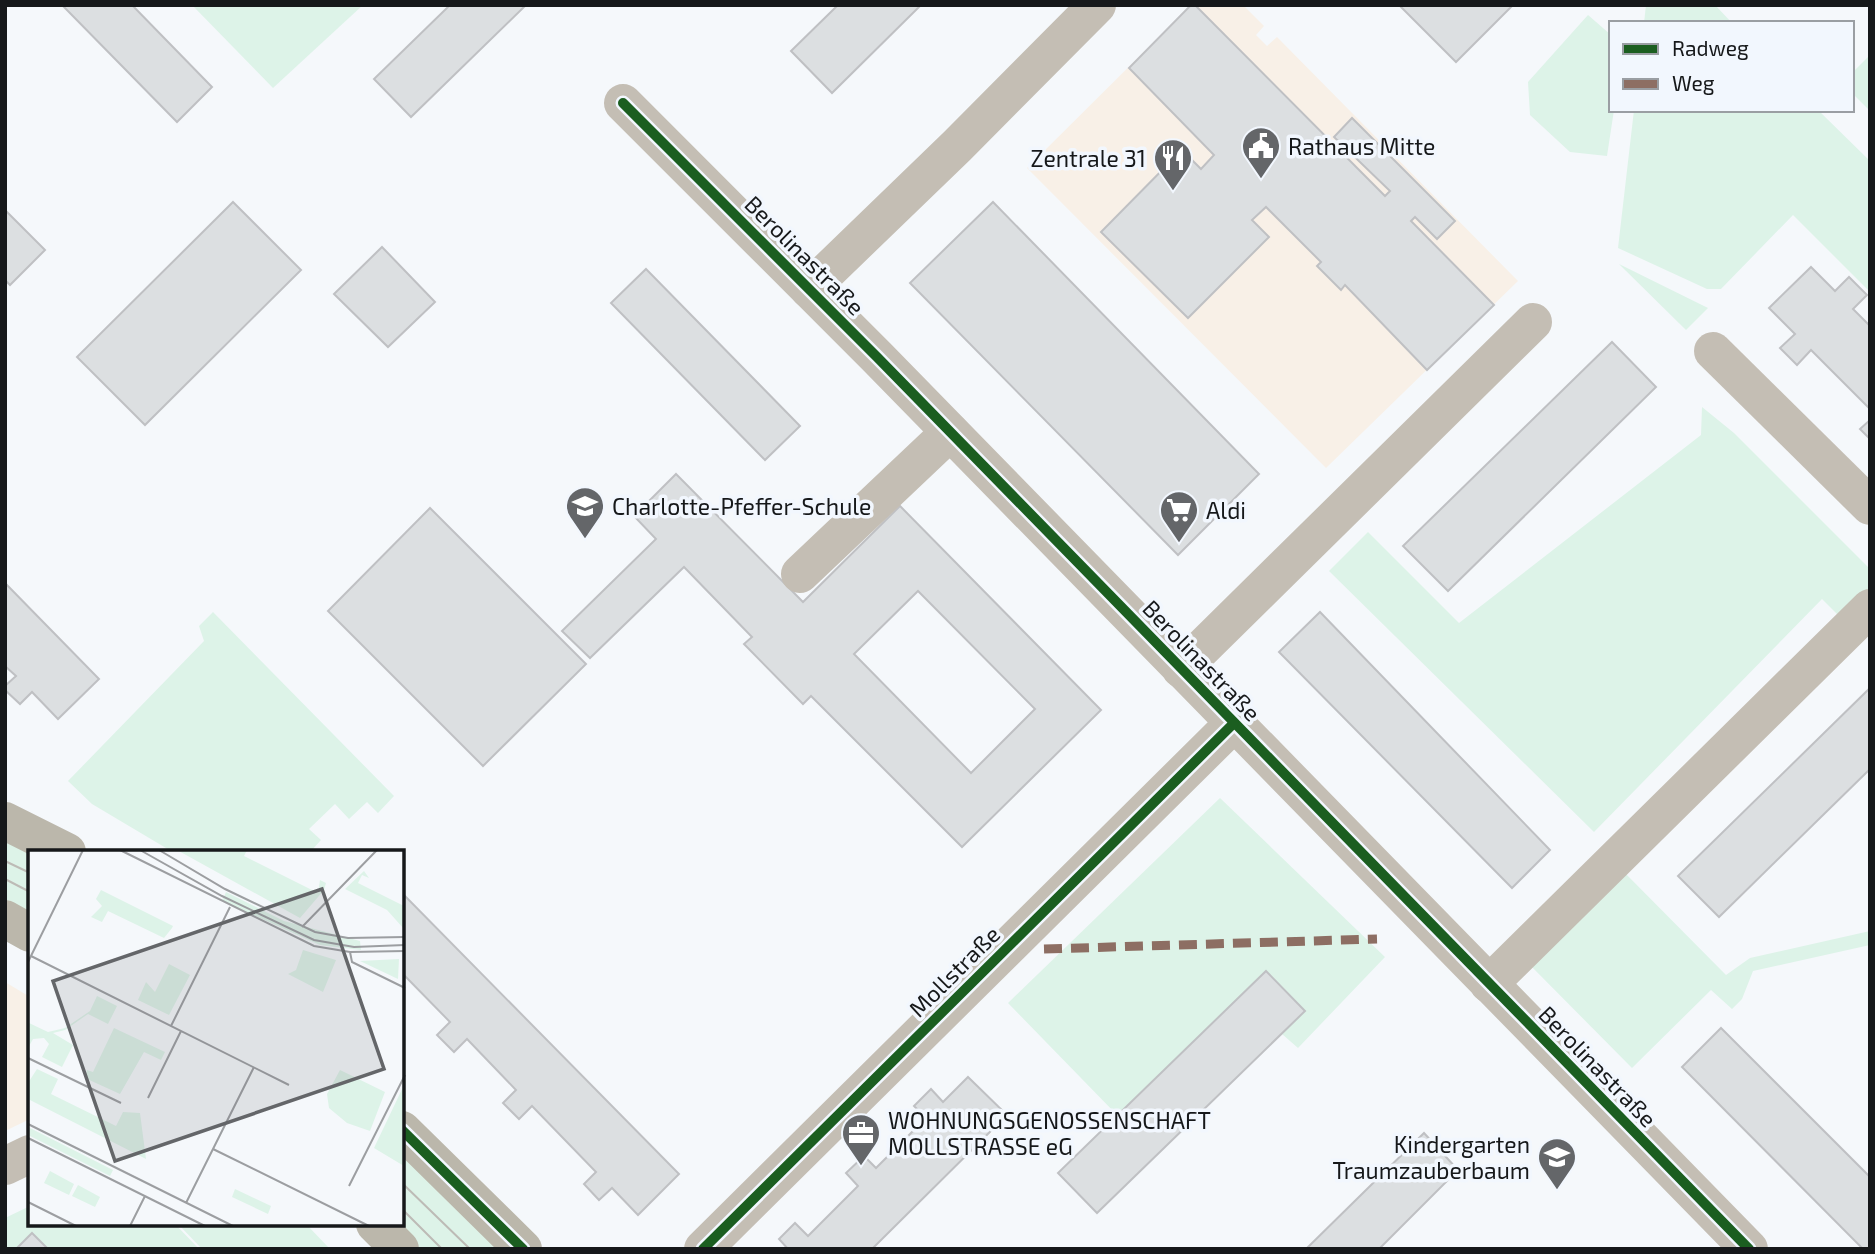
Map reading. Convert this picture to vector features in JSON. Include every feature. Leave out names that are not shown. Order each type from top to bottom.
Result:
[{"type":"main road","points":[[5,821],[65,850]]},
{"type":"main road","points":[[5,919],[28,932]]},
{"type":"main road","points":[[404,1132],[523,1249]]},
{"type":"main road","points":[[377,1226],[400,1249]]},
{"type":"street","name":"Berolinastraße","points":[[809,289],[1097,5]]},
{"type":"street","name":"Berolinastraße","points":[[624,103],[950,432],[1749,1249]]},
{"type":"street","name":"Berolinastraße","points":[[1181,669],[1533,322]]},
{"type":"street","points":[[1713,351],[1870,506]]},
{"type":"street","points":[[800,574],[950,432]]},
{"type":"street","points":[[1489,984],[1870,608]]},
{"type":"street","name":"Mollstraße","points":[[703,1249],[1234,723]]},
{"type":"street","points":[[5,1166],[28,1155]]},
{"type":"shaded area","points":[[1191,5],[1243,5],[1264,26],[1256,35],[1267,46],[1277,37],[1518,281],[1326,468],[1027,168]]},
{"type":"shaded area","points":[[5,982],[28,996],[28,1120],[5,1131]]},
{"type":"green space","points":[[192,5],[363,5],[273,88]]},
{"type":"green space","points":[[1646,5],[1715,5],[1730,21],[1644,21]]},
{"type":"green space","points":[[1588,15],[1609,33],[1609,112],[1614,112],[1607,156],[1570,152],[1530,115],[1528,82]]},
{"type":"green space","points":[[1870,55],[1870,111],[1854,95],[1854,71]]},
{"type":"green space","points":[[1634,112],[1820,112],[1870,161],[1870,292],[1793,215],[1721,289],[1707,289],[1618,248]]},
{"type":"green space","points":[[1619,264],[1708,308],[1686,330]]},
{"type":"green space","points":[[1702,407],[1734,433],[1870,569],[1870,603],[1850,627],[1822,599],[1594,832],[1329,571],[1368,532],[1459,623],[1701,435]]},
{"type":"green space","points":[[213,612],[394,796],[378,813],[367,802],[349,819],[335,804],[309,829],[321,840],[312,850],[169,850],[92,804],[68,781],[204,641],[199,626]]},
{"type":"green space","points":[[1220,798],[1385,957],[1298,1048],[1282,1034],[1266,972],[1117,1115],[1008,1003]]},
{"type":"green space","points":[[5,840],[28,851],[28,913],[5,902]]},
{"type":"green space","points":[[1621,869],[1726,975],[1750,958],[1870,931],[1870,945],[1753,971],[1742,999],[1732,1009],[1711,990],[1632,1068],[1527,962]]},
{"type":"green space","points":[[404,1153],[500,1249],[419,1249],[397,1226],[404,1226]]},
{"type":"green space","points":[[28,1207],[28,1226],[177,1226],[199,1249],[48,1249],[32,1233],[16,1249],[5,1249],[5,1218]]},
{"type":"green space","points":[[180,1226],[308,1226],[330,1249],[202,1249]]},
{"type":"building","points":[[62,5],[132,5],[212,87],[177,122]]},
{"type":"building","points":[[450,5],[526,5],[411,117],[374,79]]},
{"type":"building","points":[[838,5],[921,5],[832,93],[791,51]]},
{"type":"building","name":"Rathaus Mitte","points":[[1191,5],[1195,5],[1385,196],[1390,191],[1334,137],[1352,118],[1455,221],[1437,239],[1415,217],[1411,221],[1494,305],[1427,370],[1345,285],[1341,290],[1317,266],[1321,262],[1266,207],[1252,220],[1269,237],[1188,318],[1101,232],[1182,150],[1201,169],[1214,155],[1129,68]]},
{"type":"building","points":[[1399,5],[1513,5],[1456,62]]},
{"type":"building","points":[[233,202],[301,270],[145,425],[77,357]]},
{"type":"building","points":[[993,202],[1259,474],[1178,555],[910,283]]},
{"type":"building","points":[[5,210],[45,250],[10,285],[5,280]]},
{"type":"building","points":[[382,247],[435,302],[388,347],[334,294]]},
{"type":"building","points":[[1811,267],[1835,291],[1849,277],[1867,295],[1853,309],[1870,326],[1870,409],[1811,350],[1797,365],[1780,348],[1795,334],[1769,308]]},
{"type":"building","points":[[646,269],[800,426],[765,460],[611,303]]},
{"type":"building","points":[[1612,342],[1656,387],[1448,591],[1403,546]]},
{"type":"building","points":[[1870,420],[1870,439],[1860,429]]},
{"type":"building","points":[[676,474],[803,602],[900,506],[1101,710],[962,847],[811,696],[803,704],[744,644],[752,637],[684,567],[590,658],[562,631],[656,539],[634,516]],"holes":[[[918,591],[1035,709],[971,773],[854,654]]]},
{"type":"building","points":[[430,508],[586,664],[483,766],[328,611]]},
{"type":"building","points":[[5,583],[99,679],[58,719],[32,692],[20,704],[5,690],[5,686],[16,676],[5,666]]},
{"type":"building","points":[[1320,612],[1550,850],[1512,888],[1279,652]]},
{"type":"building","points":[[1870,688],[1870,769],[1719,917],[1678,876]]},
{"type":"building","points":[[404,895],[679,1174],[638,1215],[612,1188],[599,1200],[584,1184],[596,1172],[532,1106],[519,1119],[503,1103],[516,1090],[467,1039],[454,1052],[437,1035],[450,1022],[404,975]]},
{"type":"building","points":[[1266,971],[1305,1011],[1097,1213],[1058,1173]]},
{"type":"building","points":[[1721,1028],[1870,1177],[1870,1249],[1863,1249],[1682,1067]]},
{"type":"building","points":[[968,1077],[1007,1115],[872,1249],[788,1249],[779,1239],[795,1223],[808,1236],[858,1186],[846,1173],[864,1156],[876,1168],[926,1118],[914,1106],[931,1089],[943,1102]]},
{"type":"building","points":[[1424,1133],[1458,1170],[1379,1249],[1306,1249]]},
{"type":"building","points":[[32,1233],[48,1249],[16,1249]]},
{"type":"tram line","points":[[5,861],[28,872]]},
{"type":"tram line","points":[[5,879],[28,891]]},
{"type":"tram line","points":[[404,1185],[470,1249]]},
{"type":"tram line","points":[[404,1211],[442,1249]]},
{"type":"marked path","points":[[1044,949],[1377,939]]},
{"type":"cycle path","points":[[623,103],[877,357],[1749,1249]]},
{"type":"cycle path","points":[[703,1249],[1234,723]]},
{"type":"cycle path","points":[[404,1132],[523,1249]]},
{"type":"place","name":"Rathaus Mitte","points":[[1261,180]]},
{"type":"place","name":"Zentrale 31","points":[[1173,192]]},
{"type":"place","name":"Charlotte-Pfeffer-Schule","points":[[585,540]]},
{"type":"place","name":"Aldi","points":[[1179,544]]},
{"type":"place","name":"WOHNUNGSGENOSSENSCHAFT MOLLSTRASSE eG","points":[[861,1167]]},
{"type":"place","name":"Kindergarten Traumzauberbaum","points":[[1557,1191]]}]
